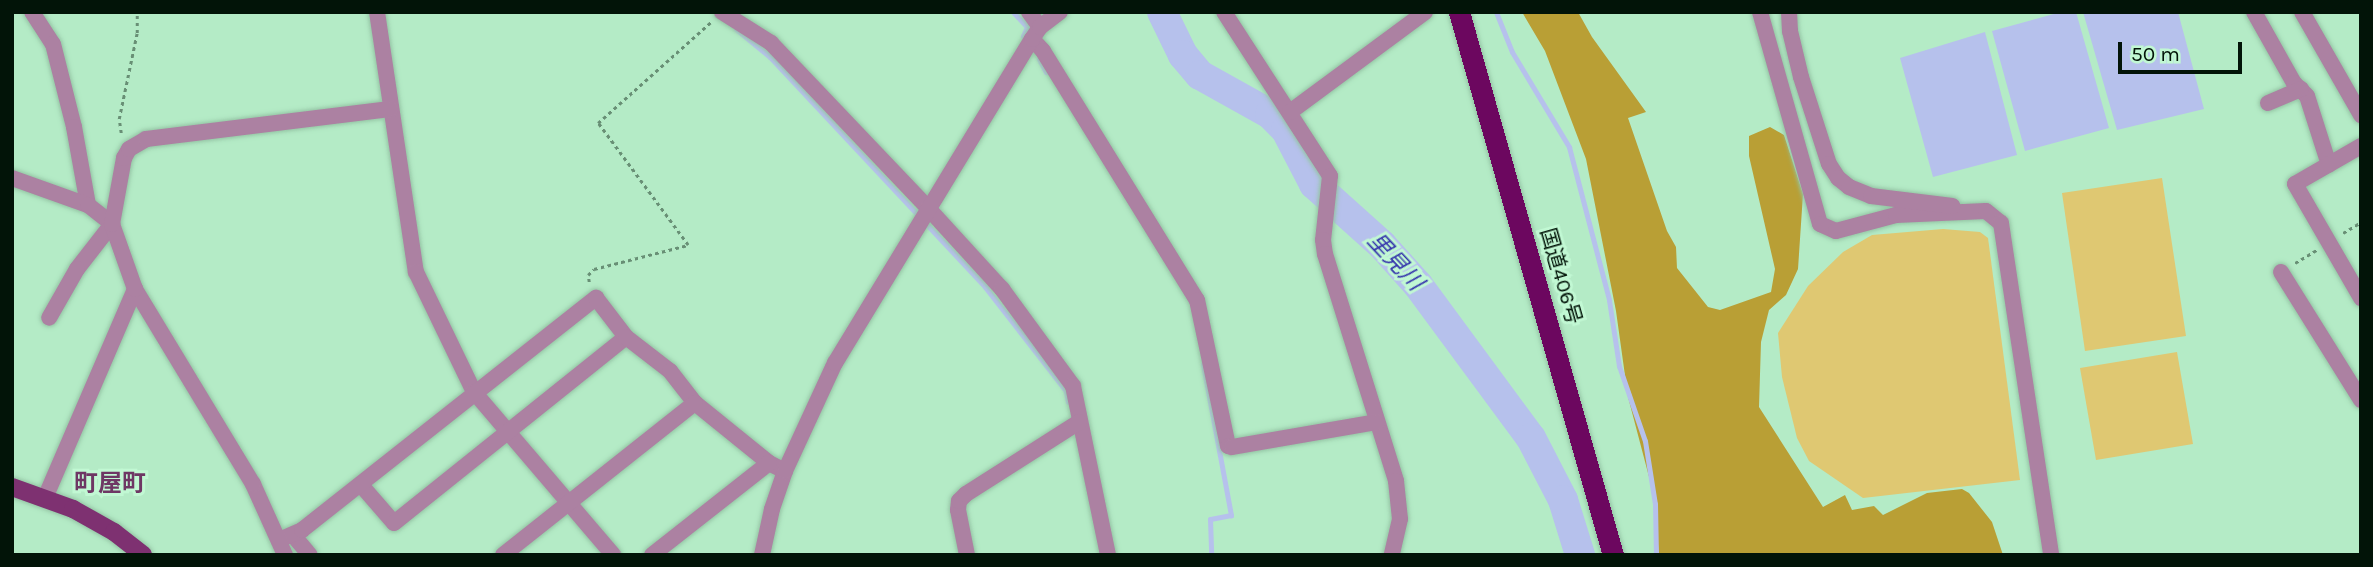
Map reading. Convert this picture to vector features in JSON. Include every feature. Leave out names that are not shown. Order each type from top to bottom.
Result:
[{"type":"highway","name":"国道406号","points":[[1459,12],[1614,555]]},
{"type":"main road","points":[[12,487],[45,498],[93,520],[143,555]]},
{"type":"street","points":[[32,12],[53,44],[74,127],[88,205]]},
{"type":"street","points":[[377,12],[416,272],[474,392],[613,555]]},
{"type":"street","points":[[722,12],[771,43],[928,208],[1002,289],[1073,386],[1108,555]]},
{"type":"street","points":[[1029,12],[1043,51],[1197,300],[1228,446],[1377,422]]},
{"type":"street","points":[[762,555],[772,509],[785,471],[835,363],[1036,33],[1060,12]]},
{"type":"street","points":[[1224,12],[1255,63],[1327,168],[1332,183],[1323,240],[1325,254],[1396,481],[1400,519],[1392,555]]},
{"type":"street","points":[[1290,112],[1425,12]]},
{"type":"street","points":[[1760,12],[1820,224],[1836,230],[1896,215],[1986,211]]},
{"type":"street","points":[[1789,12],[1790,31],[1801,77],[1829,164],[1838,178],[1849,187],[1871,196],[1986,211],[2001,223],[2006,237],[2051,555]]},
{"type":"street","points":[[2254,12],[2294,83],[2307,96],[2329,165]]},
{"type":"street","points":[[2302,12],[2361,115]]},
{"type":"street","points":[[2267,103],[2301,89]]},
{"type":"street","points":[[50,318],[77,269],[112,224],[124,158],[129,149],[146,139],[390,109]]},
{"type":"street","points":[[2361,146],[2295,184],[2361,298]]},
{"type":"street","points":[[12,178],[88,205],[112,224],[135,289],[211,411],[286,543],[310,555]]},
{"type":"street","points":[[2281,272],[2361,400]]},
{"type":"street","points":[[45,498],[135,289]]},
{"type":"street","points":[[286,543],[596,298],[626,337],[670,371],[695,403],[769,463],[785,471]]},
{"type":"street","points":[[361,485],[394,523],[626,337]]},
{"type":"street","points":[[503,555],[695,403]]},
{"type":"street","points":[[967,555],[958,510],[959,501],[1079,422]]},
{"type":"street","points":[[652,555],[769,463]]},
{"type":"path","points":[[124,158],[118,119],[137,33],[137,12]]},
{"type":"path","points":[[596,298],[590,288],[589,275],[594,269],[688,245],[598,122],[722,12]]},
{"type":"shaded area","points":[[1522,12],[1578,12],[1592,37],[1646,112],[1628,118],[1667,231],[1676,247],[1677,268],[1708,307],[1720,310],[1771,292],[1775,269],[1749,156],[1749,136],[1770,127],[1784,135],[1803,194],[1798,269],[1786,295],[1769,310],[1761,342],[1759,407],[1823,507],[1845,495],[1852,510],[1874,506],[1883,515],[1927,493],[1962,489],[1969,493],[1992,522],[2003,555],[1659,555],[1653,492],[1628,397],[1616,311],[1586,159],[1545,51]]},
{"type":"shaded area","points":[[2162,178],[2186,336],[2085,351],[2062,193]]},
{"type":"shaded area","points":[[1943,229],[1980,232],[1988,238],[2020,480],[1863,498],[1809,461],[1797,438],[1782,377],[1778,333],[1808,286],[1843,252],[1872,235]]},
{"type":"shaded area","points":[[2177,352],[2193,444],[2096,460],[2080,368]]},
{"type":"water","points":[[2061,12],[2076,12],[2109,128],[2025,151],[1992,31]]},
{"type":"water","points":[[2083,12],[2178,12],[2204,109],[2117,130]]},
{"type":"water","points":[[1985,32],[2017,155],[1933,177],[1900,58]]},
{"type":"waterway","points":[[1013,12],[1027,27],[1023,36]]},
{"type":"waterway","name":"里見川","points":[[1162,12],[1183,55],[1200,75],[1270,114],[1286,130],[1314,184],[1382,245],[1418,285],[1531,438],[1563,500],[1580,555]]},
{"type":"waterway","points":[[1496,12],[1512,52],[1569,147],[1609,300],[1619,366],[1645,441],[1655,504],[1656,555]]},
{"type":"waterway","points":[[736,29],[770,57],[985,287],[1066,391],[1068,402]]},
{"type":"waterway","points":[[1039,59],[1046,72]]},
{"type":"waterway","points":[[1203,364],[1231,515],[1210,519],[1211,555]]},
{"type":"district","name":"町屋町","points":[[110,484]]}]
